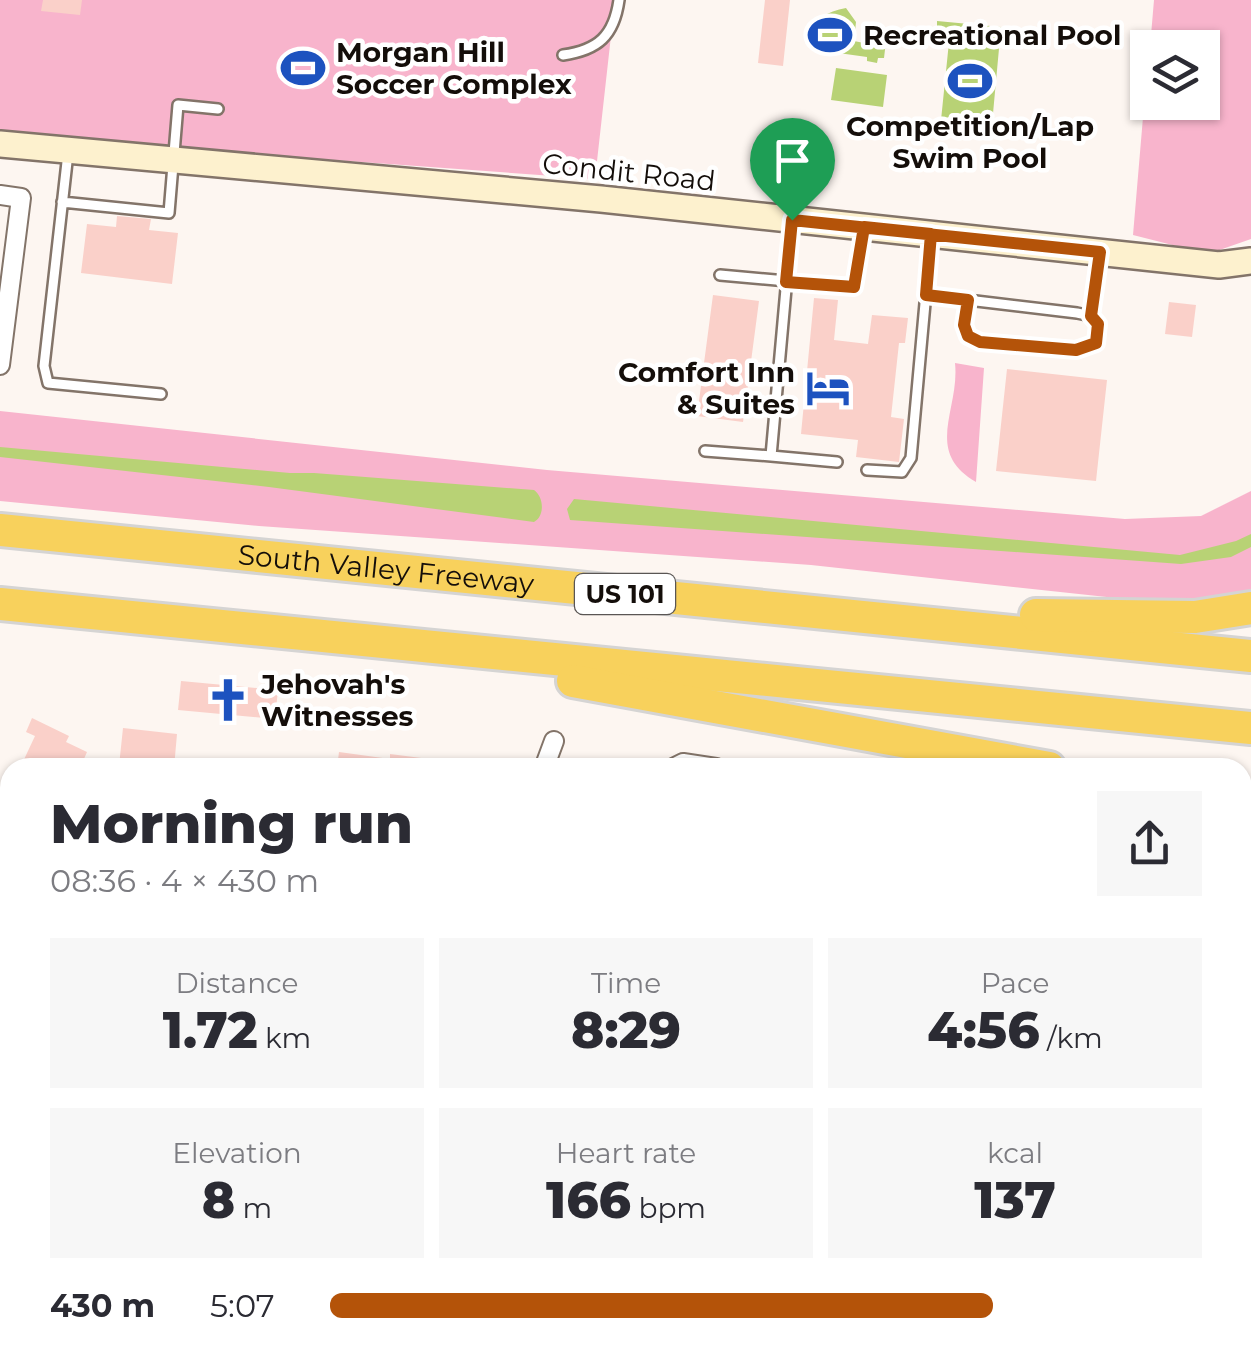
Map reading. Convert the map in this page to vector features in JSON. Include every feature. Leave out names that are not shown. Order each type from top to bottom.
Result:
[{"type":"highway","name":"South Valley Freeway","points":[[0,530],[1251,656]]},
{"type":"highway","points":[[0,604],[1251,728]]},
{"type":"highway","points":[[764,608],[1170,618],[1251,608]]},
{"type":"highway","points":[[468,651],[544,676],[994,758]]},
{"type":"street","name":"Condit Road","points":[[0,144],[601,198],[1219,265],[1251,261]]},
{"type":"street","points":[[0,195],[21,198],[0,364]]},
{"type":"street","points":[[548,758],[554,741]]},
{"type":"lane","points":[[563,54],[595,46],[608,34],[618,0]]},
{"type":"lane","points":[[62,202],[169,212],[178,105],[218,108]]},
{"type":"lane","points":[[69,150],[44,366],[48,383],[160,394]]},
{"type":"lane","points":[[771,456],[792,220]]},
{"type":"lane","points":[[720,276],[854,287],[864,227]]},
{"type":"lane","points":[[867,470],[902,472],[911,458],[931,234]]},
{"type":"lane","points":[[1091,316],[1100,252]]},
{"type":"lane","points":[[926,295],[968,300],[1091,316],[1098,324],[1096,343],[1076,350],[980,342],[968,336],[964,325],[968,300]]},
{"type":"lane","points":[[705,451],[837,462]]},
{"type":"shaded area","name":"Morgan Hill Soccer Complex","points":[[0,0],[615,0],[595,179],[0,136]]},
{"type":"shaded area","points":[[1154,0],[1251,0],[1251,239],[1208,254],[1133,235],[1143,120],[1220,120],[1220,30],[1151,30]]},
{"type":"shaded area","name":"Recreational Pool","points":[[846,8],[856,22],[854,41],[864,43],[866,30],[887,33],[884,58],[878,58],[877,63],[867,61],[867,57],[817,50],[805,37],[822,17]]},
{"type":"shaded area","name":"Competition/Lap Swim Pool","points":[[937,21],[1001,27],[991,135],[940,130],[950,32],[937,30]]},
{"type":"shaded area","points":[[836,68],[887,75],[883,107],[831,100]]},
{"type":"shaded area","points":[[955,363],[984,368],[976,482],[960,470],[947,443]]},
{"type":"shaded area","points":[[0,411],[547,470],[1125,519],[1201,516],[1251,491],[1251,597],[1181,605],[811,565],[259,526],[0,501]]},
{"type":"shaded area","points":[[0,447],[534,490],[540,497],[541,511],[534,522],[0,457]]},
{"type":"shaded area","points":[[574,499],[1180,555],[1251,534],[1251,547],[1231,557],[1181,564],[570,520],[567,509]]},
{"type":"building","points":[[43,0],[82,0],[80,15],[41,11]]},
{"type":"building","points":[[765,0],[790,0],[783,66],[758,63]]},
{"type":"building","points":[[117,216],[151,219],[149,230],[178,233],[172,284],[81,273],[87,224],[116,227]]},
{"type":"building","points":[[713,295],[759,301],[743,422],[697,416]]},
{"type":"building","points":[[814,298],[838,300],[834,340],[868,344],[872,315],[908,318],[905,343],[899,343],[891,417],[904,419],[899,462],[856,457],[858,440],[801,434]]},
{"type":"building","points":[[1169,302],[1196,305],[1192,337],[1165,334]]},
{"type":"building","points":[[1007,369],[1107,380],[1096,481],[996,471]]},
{"type":"building","name":"Jehovah's Witnesses","points":[[181,681],[278,690],[275,719],[178,710]]},
{"type":"building","points":[[32,718],[69,736],[66,742],[87,752],[84,758],[25,758],[35,736],[26,732]]},
{"type":"building","points":[[123,728],[177,734],[175,758],[120,758]]},
{"type":"building","points":[[339,752],[383,758],[338,758]]},
{"type":"building","points":[[390,754],[421,758],[390,758]]},
{"type":"place","name":"Recreational Pool","points":[[830,35]]},
{"type":"place","name":"Morgan Hill Soccer Complex","points":[[303,68]]},
{"type":"place","name":"Competition/Lap Swim Pool","points":[[970,81]]},
{"type":"place","name":"Comfort Inn & Suites","points":[[828,388]]},
{"type":"place","name":"Jehovah's Witnesses","points":[[228,700]]},
{"type":"route","points":[[792,220],[786,282],[854,287],[864,227],[931,234],[926,295],[968,300],[964,325],[968,336],[980,342],[1076,350],[1096,343],[1098,324],[1091,316],[1100,252],[864,227],[792,220]]}]
